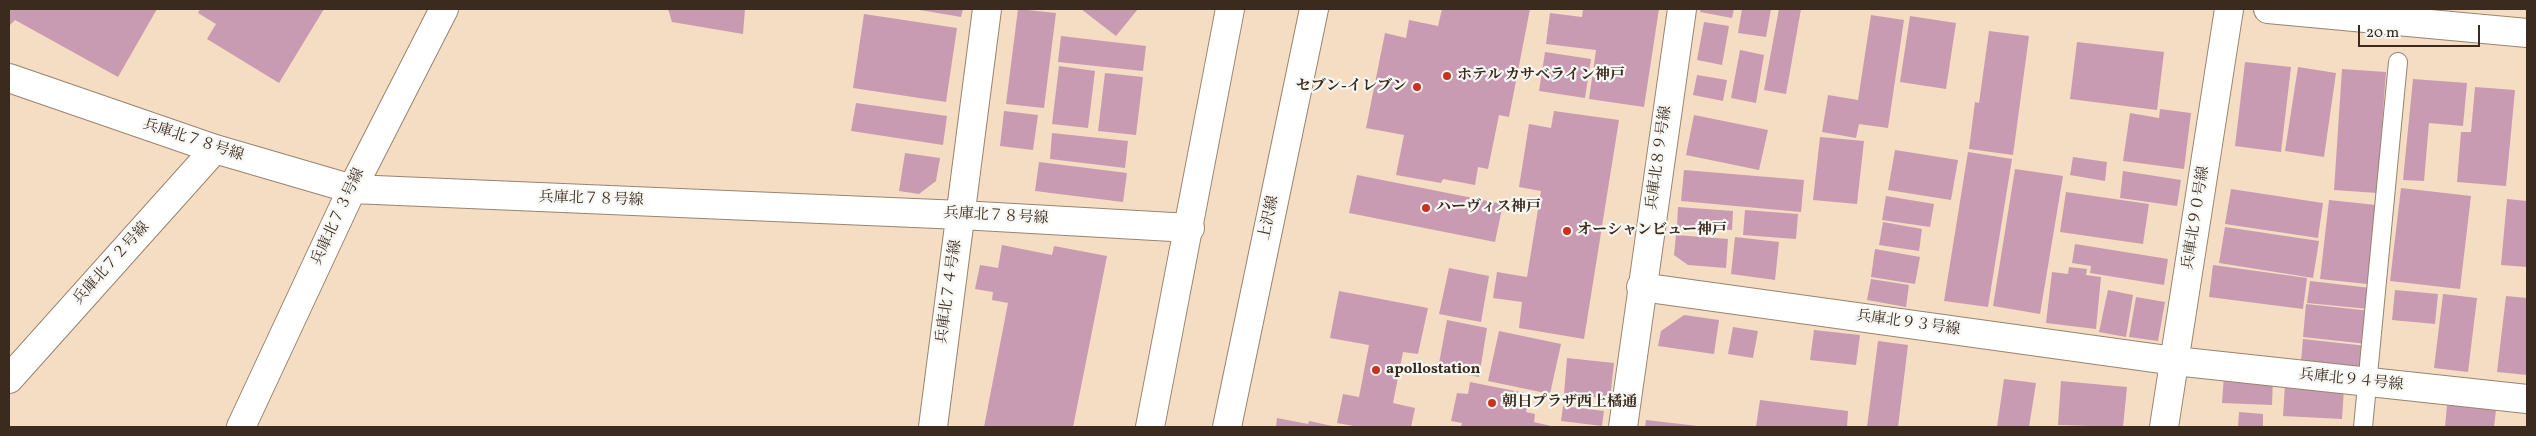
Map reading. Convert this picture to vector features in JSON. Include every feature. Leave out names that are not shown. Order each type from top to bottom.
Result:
[{"type":"main road","name":"兵庫北７３号線","points":[[241,427],[352,189],[444,9]]},
{"type":"main road","name":"兵庫北７４号線","points":[[932,427],[987,9]]},
{"type":"main road","points":[[1150,427],[1190,228],[1230,9]]},
{"type":"main road","name":"上沢線","points":[[1227,427],[1314,9]]},
{"type":"main road","name":"兵庫北８９号線","points":[[1623,427],[1641,287],[1682,9]]},
{"type":"main road","name":"兵庫北９０号線","points":[[2164,427],[2229,9]]},
{"type":"main road","points":[[2268,9],[2527,33]]},
{"type":"main road","name":"兵庫北７８号線","points":[[9,78],[215,149],[352,189],[961,215],[1190,228]]},
{"type":"main road","name":"兵庫北７２号線","points":[[9,379],[215,149]]},
{"type":"main road","name":"兵庫北９３号線","points":[[1641,287],[2175,361]]},
{"type":"main road","name":"兵庫北９４号線","points":[[2175,361],[2366,384],[2527,400]]},
{"type":"lane","points":[[2364,427],[2366,384],[2398,62]]},
{"type":"building","points":[[9,9],[157,9],[118,77],[15,20],[9,26]]},
{"type":"building","points":[[200,9],[324,9],[279,83],[207,39],[216,24],[198,13]]},
{"type":"building","points":[[668,9],[745,9],[743,34],[672,22]]},
{"type":"building","points":[[914,9],[963,9],[961,17]]},
{"type":"building","points":[[1018,9],[1056,13],[1044,108],[1006,104]]},
{"type":"building","points":[[1081,9],[1138,9],[1116,36]]},
{"type":"building","name":"ホテル カサベライン神戸","points":[[1442,9],[1530,9],[1509,117],[1499,115],[1488,169],[1478,167],[1475,185],[1443,179],[1441,183],[1396,175],[1404,135],[1366,128],[1385,33],[1406,38],[1409,20],[1438,26]]},
{"type":"building","points":[[1583,9],[1659,9],[1644,107],[1589,99],[1596,50],[1546,44],[1550,13],[1582,17]]},
{"type":"building","points":[[1701,9],[1734,9],[1732,18],[1700,12]]},
{"type":"building","points":[[1742,9],[1771,9],[1766,37],[1738,33]]},
{"type":"building","points":[[1779,9],[1801,9],[1786,94],[1764,90]]},
{"type":"building","points":[[864,14],[957,28],[946,102],[853,88]]},
{"type":"building","points":[[1871,15],[1904,20],[1888,128],[1859,124],[1856,138],[1822,132],[1828,95],[1858,100]]},
{"type":"building","points":[[1910,16],[1956,23],[1946,89],[1900,82]]},
{"type":"building","points":[[1704,22],[1729,26],[1722,65],[1697,60]]},
{"type":"building","points":[[1989,31],[2029,36],[2013,155],[1969,149],[1975,102],[1979,103]]},
{"type":"building","points":[[1061,36],[1146,46],[1143,71],[1058,62]]},
{"type":"building","points":[[2077,42],[2164,52],[2157,110],[2070,99]]},
{"type":"building","points":[[1740,50],[1764,55],[1756,103],[1731,98]]},
{"type":"building","points":[[1545,52],[1591,59],[1585,98],[1539,91]]},
{"type":"building","points":[[2245,62],[2291,67],[2281,152],[2235,146]]},
{"type":"building","points":[[1059,66],[1095,71],[1088,128],[1052,124]]},
{"type":"building","points":[[2298,67],[2336,73],[2324,157],[2285,151]]},
{"type":"building","points":[[2342,69],[2386,72],[2377,193],[2334,190]]},
{"type":"building","points":[[1105,73],[1143,77],[1136,135],[1098,131]]},
{"type":"building","points":[[1697,75],[1727,80],[1723,101],[1693,95]]},
{"type":"building","points":[[2413,79],[2467,83],[2463,126],[2429,123],[2424,181],[2403,180]]},
{"type":"building","points":[[2475,87],[2515,90],[2506,186],[2457,182],[2461,132],[2471,132]]},
{"type":"building","points":[[856,103],[947,116],[943,145],[851,131]]},
{"type":"building","points":[[2160,109],[2191,113],[2184,169],[2123,161],[2130,113],[2159,118]]},
{"type":"building","points":[[1004,111],[1038,115],[1033,150],[1000,146]]},
{"type":"building","name":"オーシャンビュー神戸","points":[[1554,111],[1619,120],[1584,339],[1519,328],[1522,302],[1493,298],[1497,272],[1527,277],[1541,191],[1519,187],[1529,124],[1551,128]]},
{"type":"building","points":[[1694,115],[1768,130],[1759,170],[1686,155]]},
{"type":"building","points":[[1052,133],[1128,141],[1125,168],[1050,159]]},
{"type":"building","points":[[1820,137],[1864,141],[1857,204],[1813,200]]},
{"type":"building","points":[[1895,150],[1958,160],[1951,200],[1888,190]]},
{"type":"building","points":[[1968,152],[2012,159],[1988,307],[1944,301]]},
{"type":"building","points":[[905,153],[940,158],[936,181],[919,194],[899,191]]},
{"type":"building","points":[[2073,157],[2107,162],[2105,181],[2070,175]]},
{"type":"building","points":[[1039,162],[1127,173],[1123,202],[1035,191]]},
{"type":"building","points":[[2015,169],[2063,176],[2040,314],[1993,306]]},
{"type":"building","points":[[1684,170],[1804,180],[1801,212],[1681,201]]},
{"type":"building","points":[[2123,171],[2181,180],[2177,206],[2120,198]]},
{"type":"building","name":"ハーヴィス神戸","points":[[1357,175],[1503,204],[1495,242],[1349,213]]},
{"type":"building","points":[[2401,188],[2471,196],[2460,289],[2390,281]]},
{"type":"building","points":[[2231,189],[2323,203],[2318,238],[2225,224]]},
{"type":"building","points":[[2066,192],[2149,204],[2143,244],[2060,232]]},
{"type":"building","points":[[1886,196],[1934,204],[1930,227],[1882,220]]},
{"type":"building","points":[[2507,199],[2527,201],[2527,267],[2501,265]]},
{"type":"building","points":[[2329,200],[2376,205],[2367,284],[2320,279]]},
{"type":"building","points":[[1678,207],[1733,211],[1732,230],[1677,227]]},
{"type":"building","points":[[1745,210],[1798,214],[1796,239],[1743,235]]},
{"type":"building","points":[[1883,222],[1922,229],[1919,251],[1879,245]]},
{"type":"building","points":[[2225,227],[2319,241],[2313,278],[2219,263]]},
{"type":"building","points":[[1676,235],[1728,239],[1726,268],[1688,265],[1674,255]]},
{"type":"building","points":[[1735,237],[1779,242],[1775,280],[1731,274]]},
{"type":"building","points":[[2075,244],[2168,259],[2164,285],[2090,273],[2091,266],[2072,263]]},
{"type":"building","points":[[1002,245],[1052,255],[1054,246],[1107,256],[1073,427],[984,427],[1008,303],[992,300],[993,292],[975,289],[980,265],[998,268]]},
{"type":"building","points":[[1875,249],[1920,257],[1915,284],[1871,277]]},
{"type":"building","points":[[2213,265],[2307,278],[2303,309],[2209,297]]},
{"type":"building","points":[[2069,267],[2087,269],[2086,275],[2101,277],[2096,329],[2046,323],[2052,272],[2068,274]]},
{"type":"building","points":[[1449,268],[1489,276],[1481,322],[1439,314]]},
{"type":"building","points":[[1871,279],[1909,285],[1906,307],[1867,300]]},
{"type":"building","points":[[2310,281],[2371,288],[2369,309],[2307,303]]},
{"type":"building","points":[[2108,290],[2133,295],[2126,337],[2099,332]]},
{"type":"building","points":[[2395,290],[2438,294],[2435,324],[2392,320]]},
{"type":"building","points":[[1339,291],[1428,308],[1418,354],[1403,352],[1393,403],[1415,408],[1411,427],[1359,427],[1337,423],[1343,394],[1359,397],[1369,345],[1330,338]]},
{"type":"building","points":[[2443,294],[2477,298],[2468,372],[2434,368]]},
{"type":"building","points":[[2506,296],[2527,298],[2527,375],[2497,372]]},
{"type":"building","points":[[2136,297],[2165,302],[2158,341],[2129,337]]},
{"type":"building","points":[[2306,304],[2371,311],[2367,344],[2303,337]]},
{"type":"building","points":[[1684,315],[1719,320],[1714,354],[1658,346],[1661,331]]},
{"type":"building","points":[[1447,320],[1487,328],[1479,377],[1438,369]]},
{"type":"building","points":[[1733,327],[1758,331],[1753,358],[1728,354]]},
{"type":"building","points":[[1814,330],[1860,335],[1856,365],[1810,360]]},
{"type":"building","points":[[1499,331],[1561,344],[1550,394],[1488,381]]},
{"type":"building","points":[[2303,339],[2367,346],[2365,367],[2301,361]]},
{"type":"building","points":[[1878,341],[1908,345],[1898,427],[1867,427]]},
{"type":"building","points":[[1567,358],[1614,363],[1610,399],[1564,394]]},
{"type":"building","points":[[2224,375],[2273,377],[2272,405],[2222,403]]},
{"type":"building","points":[[2004,379],[2036,383],[2029,427],[1997,427]]},
{"type":"building","points":[[2061,381],[2127,387],[2123,427],[2058,425]]},
{"type":"building","name":"朝日プラザ西上橘通","points":[[1470,382],[1530,394],[1526,412],[1535,414],[1534,422],[1555,427],[1461,427],[1462,423],[1451,421],[1457,393],[1468,394]]},
{"type":"building","points":[[2285,385],[2344,388],[2342,419],[2283,416]]},
{"type":"building","points":[[1760,400],[1848,411],[1847,427],[1756,427]]},
{"type":"building","points":[[2447,405],[2496,410],[2494,427],[2445,427]]},
{"type":"building","points":[[1563,406],[1604,411],[1602,426],[1561,421]]},
{"type":"building","points":[[2239,412],[2263,414],[2263,427],[2238,427]]},
{"type":"building","points":[[1277,418],[1308,424],[1309,421],[1337,427],[1276,427]]},
{"type":"building","points":[[1646,420],[1698,426],[1698,427],[1645,427]]},
{"type":"place","name":"ホテル カサベライン神戸","points":[[1447,76]]},
{"type":"place","name":"セブン-イレブン","points":[[1417,87]]},
{"type":"place","name":"ハーヴィス神戸","points":[[1426,208]]},
{"type":"place","name":"オーシャンビュー神戸","points":[[1567,231]]},
{"type":"place","name":"apollostation","points":[[1376,370]]},
{"type":"place","name":"朝日プラザ西上橘通","points":[[1492,403]]}]
